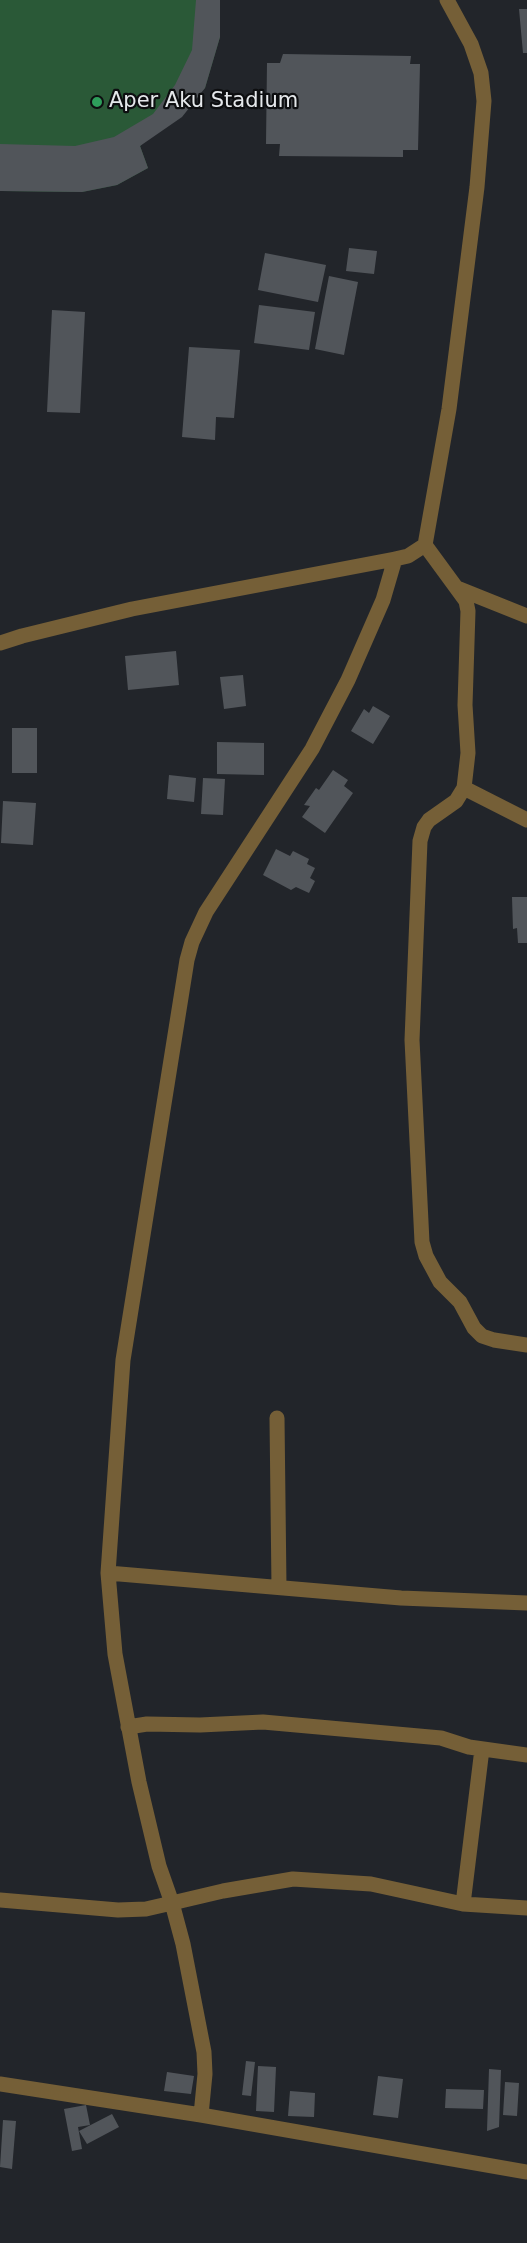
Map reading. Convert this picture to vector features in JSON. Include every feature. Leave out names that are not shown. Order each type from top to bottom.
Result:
[{"type":"street","points":[[447,0],[471,44],[481,73],[484,101],[477,187],[449,409],[425,545],[466,601],[468,611],[465,705],[468,753],[464,788],[456,801],[429,820],[424,827],[420,841],[412,1040],[422,1242],[426,1256],[440,1282],[460,1302],[474,1329],[482,1336],[494,1340],[527,1346]]},
{"type":"street","points":[[0,643],[132,609],[395,559],[408,555],[425,545]]},
{"type":"street","points":[[201,2115],[205,2074],[204,2052],[183,1944],[159,1866],[128,1727],[115,1654],[108,1573],[123,1360],[187,960],[192,942],[206,912],[312,749],[348,680],[383,600],[395,559]]},
{"type":"street","points":[[457,588],[527,616]]},
{"type":"street","points":[[464,788],[527,820]]},
{"type":"street","points":[[278,1418],[279,1587]]},
{"type":"street","points":[[108,1573],[401,1598],[527,1603]]},
{"type":"street","points":[[128,1727],[147,1724],[200,1725],[263,1722],[441,1738],[482,1749],[527,1755]]},
{"type":"street","points":[[464,1904],[482,1749]]},
{"type":"street","points":[[0,1900],[118,1910],[146,1909],[214,1893],[293,1880],[371,1884],[464,1904],[527,1908]]},
{"type":"street","points":[[0,2084],[201,2115],[527,2172]]},
{"type":"green space","name":"Aper Aku Stadium","points":[[0,0],[220,0],[220,37],[205,88],[140,146],[148,168],[117,185],[82,192],[0,191]]},
{"type":"building","points":[[196,0],[220,0],[220,37],[205,88],[182,117],[140,146],[148,168],[117,185],[82,192],[0,191],[0,144],[75,146],[114,137],[153,114],[175,85],[192,50]]},
{"type":"building","points":[[519,9],[527,9],[527,53],[523,53]]},
{"type":"building","points":[[283,54],[411,56],[410,64],[420,64],[418,150],[403,150],[403,157],[279,156],[280,144],[266,144],[267,63],[280,63]]},
{"type":"building","points":[[349,248],[377,251],[374,274],[346,271]]},
{"type":"building","points":[[265,253],[326,265],[318,302],[258,290]]},
{"type":"building","points":[[329,276],[358,282],[344,355],[315,349]]},
{"type":"building","points":[[259,305],[315,312],[309,350],[254,343]]},
{"type":"building","points":[[52,310],[85,312],[80,413],[47,412]]},
{"type":"building","points":[[189,347],[240,350],[234,418],[216,417],[215,440],[182,437]]},
{"type":"building","points":[[176,651],[179,685],[128,690],[125,656]]},
{"type":"building","points":[[243,675],[246,706],[224,709],[220,677]]},
{"type":"building","points":[[373,706],[390,716],[373,744],[351,731],[364,709],[369,713]]},
{"type":"building","points":[[12,728],[37,728],[37,773],[12,773]]},
{"type":"building","points":[[217,742],[264,743],[264,775],[217,774]]},
{"type":"building","points":[[333,770],[348,780],[344,786],[353,793],[325,833],[302,817],[310,806],[304,805],[316,788],[319,790]]},
{"type":"building","points":[[169,775],[196,778],[194,802],[167,799]]},
{"type":"building","points":[[203,778],[225,779],[223,815],[201,814]]},
{"type":"building","points":[[3,801],[36,803],[33,845],[1,843]]},
{"type":"building","points":[[276,849],[290,856],[293,851],[309,859],[307,864],[315,868],[310,878],[315,881],[309,893],[296,887],[291,890],[263,875]]},
{"type":"building","points":[[512,897],[527,897],[527,943],[518,943],[517,928],[513,929]]},
{"type":"building","points":[[246,2061],[255,2062],[251,2096],[242,2095]]},
{"type":"building","points":[[258,2066],[276,2067],[274,2112],[256,2111]]},
{"type":"building","points":[[489,2069],[501,2070],[499,2127],[487,2131]]},
{"type":"building","points":[[167,2072],[194,2076],[191,2094],[164,2091]]},
{"type":"building","points":[[378,2076],[403,2079],[398,2118],[373,2115]]},
{"type":"building","points":[[505,2082],[519,2083],[517,2116],[503,2115]]},
{"type":"building","points":[[446,2089],[484,2090],[483,2109],[445,2108]]},
{"type":"building","points":[[290,2091],[315,2093],[314,2117],[288,2116]]},
{"type":"building","points":[[86,2105],[90,2125],[78,2127],[82,2149],[72,2151],[64,2109]]},
{"type":"building","points":[[112,2114],[119,2127],[87,2144],[79,2131]]},
{"type":"building","points":[[3,2120],[16,2121],[12,2169],[0,2167]]},
{"type":"place","name":"Aper Aku Stadium","points":[[97,102]]}]
